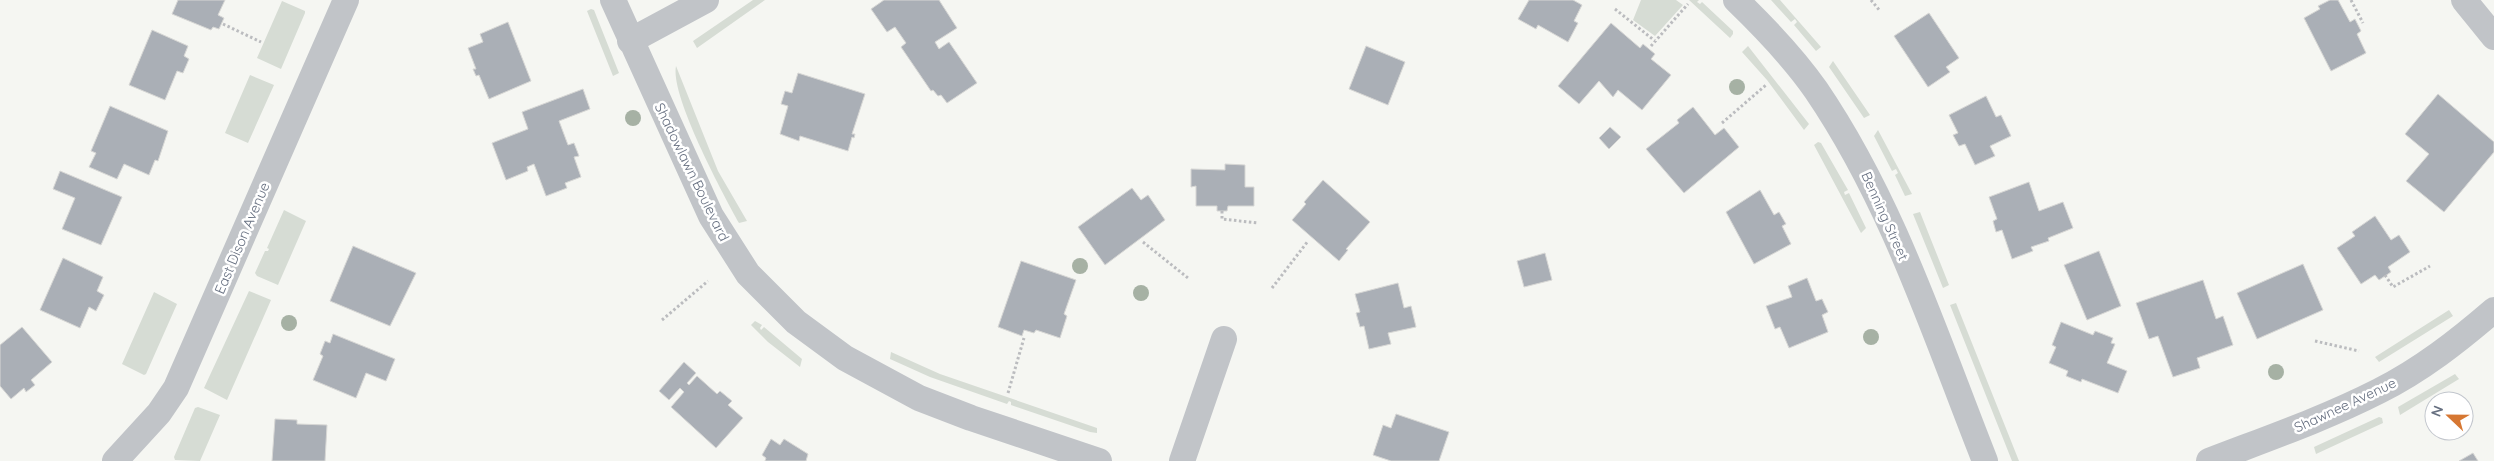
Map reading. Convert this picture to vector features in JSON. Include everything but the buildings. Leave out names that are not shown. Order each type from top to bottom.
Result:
[{"type":"street","name":"East Dison Avenue","points":[[121,459],[160,414],[176,388],[346,0]]},
{"type":"street","name":"Shadowlawn Boulevard","points":[[613,0],[711,216],[748,274],[796,322],[851,362],[919,398],[1099,461]]},
{"type":"street","points":[[630,40],[706,0]]},
{"type":"street","name":"Benning Street","points":[[1736,0],[1781,44],[1804,73],[1860,161],[1890,222],[1985,461]]},
{"type":"street","points":[[2464,0],[2494,37]]},
{"type":"street","name":"Shawnee Avenue","points":[[2209,461],[2295,428],[2378,392],[2450,347],[2494,310]]},
{"type":"street","points":[[1182,461],[1224,339]]},
{"type":"path","points":[[1871,0],[1880,11]]},
{"type":"path","points":[[2351,0],[2363,23]]},
{"type":"path","points":[[1651,46],[1688,4]]},
{"type":"path","points":[[1615,9],[1655,41]]},
{"type":"path","points":[[223,24],[261,42]]},
{"type":"path","points":[[1722,123],[1766,85]]},
{"type":"path","points":[[1222,211],[1222,219],[1258,224]]},
{"type":"path","points":[[1272,288],[1308,241]]},
{"type":"path","points":[[1143,242],[1188,278]]},
{"type":"path","points":[[2385,275],[2393,287],[2430,266]]},
{"type":"path","points":[[662,320],[708,282]]},
{"type":"path","points":[[1008,393],[1024,338]]},
{"type":"path","points":[[2315,341],[2359,351]]},
{"type":"shaded area","points":[[753,0],[765,0],[697,48],[693,41]]},
{"type":"shaded area","points":[[1641,0],[1676,0],[1683,5],[1655,36],[1633,20]]},
{"type":"shaded area","points":[[1689,0],[1699,0],[1697,2],[1700,4],[1702,2],[1733,31],[1730,38]]},
{"type":"shaded area","points":[[1771,0],[1780,0],[1821,47],[1816,51],[1794,25],[1797,22],[1795,19],[1791,22]]},
{"type":"shaded area","points":[[282,1],[305,11],[305,13],[281,69],[257,58]]},
{"type":"shaded area","points":[[594,10],[619,73],[613,76],[587,11]]},
{"type":"shaded area","points":[[1748,46],[1809,124],[1804,130],[1767,80],[1742,52]]},
{"type":"shaded area","points":[[1833,61],[1870,115],[1864,118],[1829,67]]},
{"type":"shaded area","points":[[676,66],[718,171],[747,221],[739,223],[699,145],[681,99],[676,80]]},
{"type":"shaded area","points":[[250,75],[274,85],[248,143],[225,133]]},
{"type":"shaded area","points":[[1878,130],[1912,194],[1905,196],[1895,175],[1898,173],[1896,169],[1892,171],[1874,136]]},
{"type":"shaded area","points":[[1818,142],[1821,143],[1848,190],[1844,192],[1845,195],[1849,193],[1866,228],[1861,233],[1814,145]]},
{"type":"shaded area","points":[[284,210],[306,221],[278,285],[257,276],[255,273],[265,251],[269,249],[267,248]]},
{"type":"shaded area","points":[[1920,212],[1949,285],[1943,288],[1913,214]]},
{"type":"shaded area","points":[[249,291],[271,300],[227,400],[204,388]]},
{"type":"shaded area","points":[[154,292],[177,304],[144,375],[122,364]]},
{"type":"shaded area","points":[[1956,303],[2019,461],[2012,461],[1950,305]]},
{"type":"shaded area","points":[[2449,310],[2453,316],[2379,362],[2375,357]]},
{"type":"shaded area","points":[[755,321],[762,325],[761,330],[764,327],[802,359],[800,367],[768,342],[751,325]]},
{"type":"shaded area","points":[[891,352],[940,374],[1097,428],[1097,433],[1011,405],[1009,401],[1007,404],[930,377],[890,359]]},
{"type":"shaded area","points":[[2455,374],[2459,379],[2439,391],[2426,391]]},
{"type":"shaded area","points":[[2424,392],[2424,400],[2400,415],[2398,407]]},
{"type":"shaded area","points":[[198,407],[220,415],[200,461],[175,460],[174,457],[195,408]]},
{"type":"shaded area","points":[[2379,417],[2382,418],[2383,423],[2316,454],[2314,447]]}]
